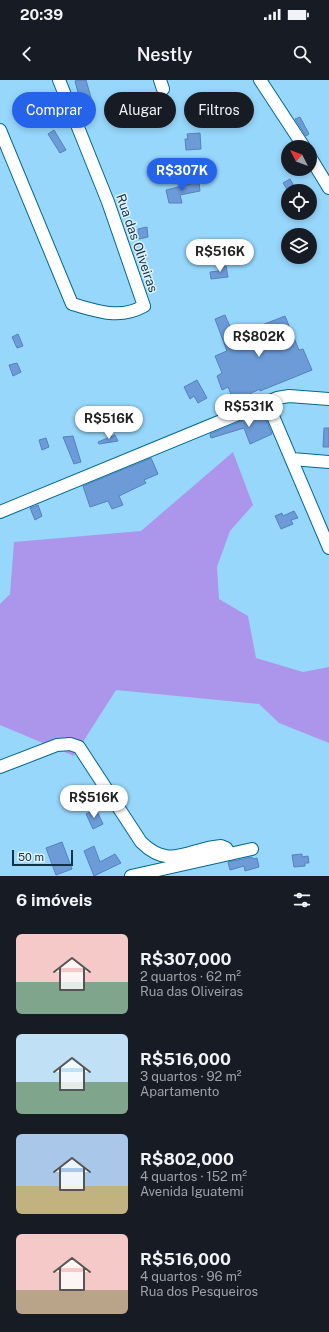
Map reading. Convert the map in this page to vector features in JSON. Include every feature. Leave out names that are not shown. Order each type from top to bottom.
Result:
[{"type":"street","name":"Rua das Oliveiras","points":[[0,130],[72,304],[110,314],[132,313],[144,306],[108,202],[59,80]]},
{"type":"street","points":[[260,80],[299,140]]},
{"type":"street","points":[[317,168],[329,188]]},
{"type":"street","points":[[0,512],[277,398],[289,396],[329,400]]},
{"type":"street","points":[[267,402],[329,548]]},
{"type":"street","points":[[292,459],[329,462]]},
{"type":"street","points":[[0,767],[57,745],[70,744],[79,747],[89,760],[141,842],[151,850],[164,856],[175,858],[221,846],[226,848],[230,854]]},
{"type":"street","points":[[131,876],[252,849]]},
{"type":"shaded area","points":[[233,452],[253,505],[230,531],[217,567],[219,599],[248,616],[256,658],[303,672],[329,667],[329,743],[279,723],[259,704],[116,690],[74,756],[0,725],[0,604],[10,594],[14,542],[141,531]]},
{"type":"building","points":[[86,80],[89,92],[78,92],[75,81]]},
{"type":"building","points":[[300,117],[309,134],[306,136],[295,119]]},
{"type":"building","points":[[54,130],[66,150],[60,153],[48,134]]},
{"type":"building","points":[[200,133],[201,149],[186,150],[185,139],[188,139],[187,134]]},
{"type":"building","points":[[290,179],[293,184],[284,184]]},
{"type":"building","points":[[199,182],[200,191],[180,195],[182,203],[169,203],[166,190]]},
{"type":"building","points":[[147,227],[148,237],[139,239],[138,229]]},
{"type":"building","points":[[226,266],[228,277],[211,279],[210,272],[219,271],[219,268]]},
{"type":"building","points":[[225,315],[234,336],[285,316],[299,350],[303,349],[312,370],[260,391],[260,389],[234,401],[228,387],[222,390],[217,376],[222,373],[215,356],[227,351],[215,319]]},
{"type":"building","points":[[18,334],[23,346],[17,348],[12,337]]},
{"type":"building","points":[[17,363],[21,372],[13,376],[9,365]]},
{"type":"building","points":[[197,380],[207,398],[198,403],[194,396],[190,399],[184,387]]},
{"type":"building","points":[[263,412],[272,434],[250,444],[244,428],[211,438],[210,434]]},
{"type":"building","points":[[324,428],[329,428],[329,447],[323,447]]},
{"type":"building","points":[[115,435],[118,441],[99,444],[98,442]]},
{"type":"building","points":[[73,436],[81,462],[74,464],[63,437]]},
{"type":"building","points":[[46,438],[49,447],[42,450],[39,440]]},
{"type":"building","points":[[151,458],[158,474],[144,480],[146,483],[119,496],[123,505],[112,509],[108,501],[90,507],[83,486]]},
{"type":"building","points":[[38,505],[42,516],[35,520],[30,508]]},
{"type":"building","points":[[294,511],[298,518],[291,520],[293,524],[281,529],[275,516],[282,513],[283,516]]},
{"type":"building","points":[[96,809],[103,824],[93,829],[86,814]]},
{"type":"building","points":[[62,842],[72,869],[56,875],[46,848]]},
{"type":"building","points":[[94,846],[100,862],[115,854],[121,863],[94,876],[84,851]]},
{"type":"building","points":[[302,854],[302,857],[308,856],[309,863],[305,863],[305,866],[294,867],[292,855]]},
{"type":"building","points":[[252,857],[253,859],[257,858],[259,867],[245,871],[244,866],[230,870],[228,862]]}]
